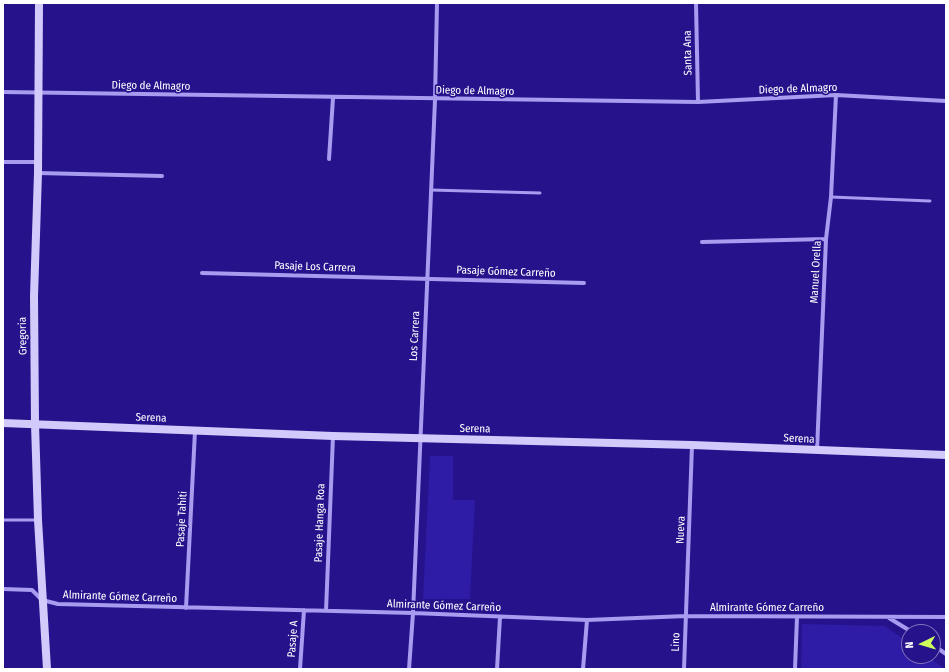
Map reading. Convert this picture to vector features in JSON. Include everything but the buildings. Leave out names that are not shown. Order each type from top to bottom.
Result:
[{"type":"street","name":"Gregoria","points":[[39,3],[38,174],[34,296],[35,424],[38,520],[47,669]]},
{"type":"street","name":"Los Carrera","points":[[409,669],[413,613],[435,100],[437,3]]},
{"type":"street","name":"Santa Ana","points":[[696,3],[698,102]]},
{"type":"street","name":"Diego de Almagro","points":[[3,92],[435,100],[698,102],[836,95],[946,101]]},
{"type":"street","name":"Manuel Orella","points":[[817,451],[826,239],[831,197],[836,95]]},
{"type":"street","points":[[329,159],[334,98]]},
{"type":"street","points":[[3,162],[38,162]]},
{"type":"street","points":[[38,174],[162,176]]},
{"type":"street","points":[[702,242],[826,239]]},
{"type":"street","name":"Pasaje Los Carrera","points":[[202,272],[427,279]]},
{"type":"street","name":"Pasaje Gómez Carreño","points":[[427,279],[584,283]]},
{"type":"street","name":"Serena","points":[[3,423],[420,439],[692,445],[946,455]]},
{"type":"street","name":"Pasaje Tahiti","points":[[186,608],[195,430]]},
{"type":"street","name":"Pasaje Hanga Roa","points":[[326,611],[333,436]]},
{"type":"street","name":"Nueva","points":[[686,616],[692,445]]},
{"type":"street","name":"Almirante Gómez Carreño","points":[[3,589],[32,590],[42,600],[58,604],[413,613],[586,620],[686,616],[889,618],[919,616],[946,617]]},
{"type":"street","name":"Pasaje A","points":[[300,669],[304,610]]},
{"type":"street","name":"Lino","points":[[684,669],[686,616]]},
{"type":"street","points":[[497,669],[500,617]]},
{"type":"street","points":[[795,669],[797,617]]},
{"type":"street","points":[[889,618],[901,625]]},
{"type":"street","points":[[583,669],[586,620]]},
{"type":"lane","points":[[431,190],[540,193]]},
{"type":"lane","points":[[831,197],[930,201]]},
{"type":"lane","points":[[3,520],[38,520]]},
{"type":"shaded area","points":[[430,456],[453,456],[453,500],[475,500],[470,599],[423,599]]},
{"type":"shaded area","points":[[802,624],[885,626],[901,637],[901,664],[938,664],[945,669],[801,669]]}]
